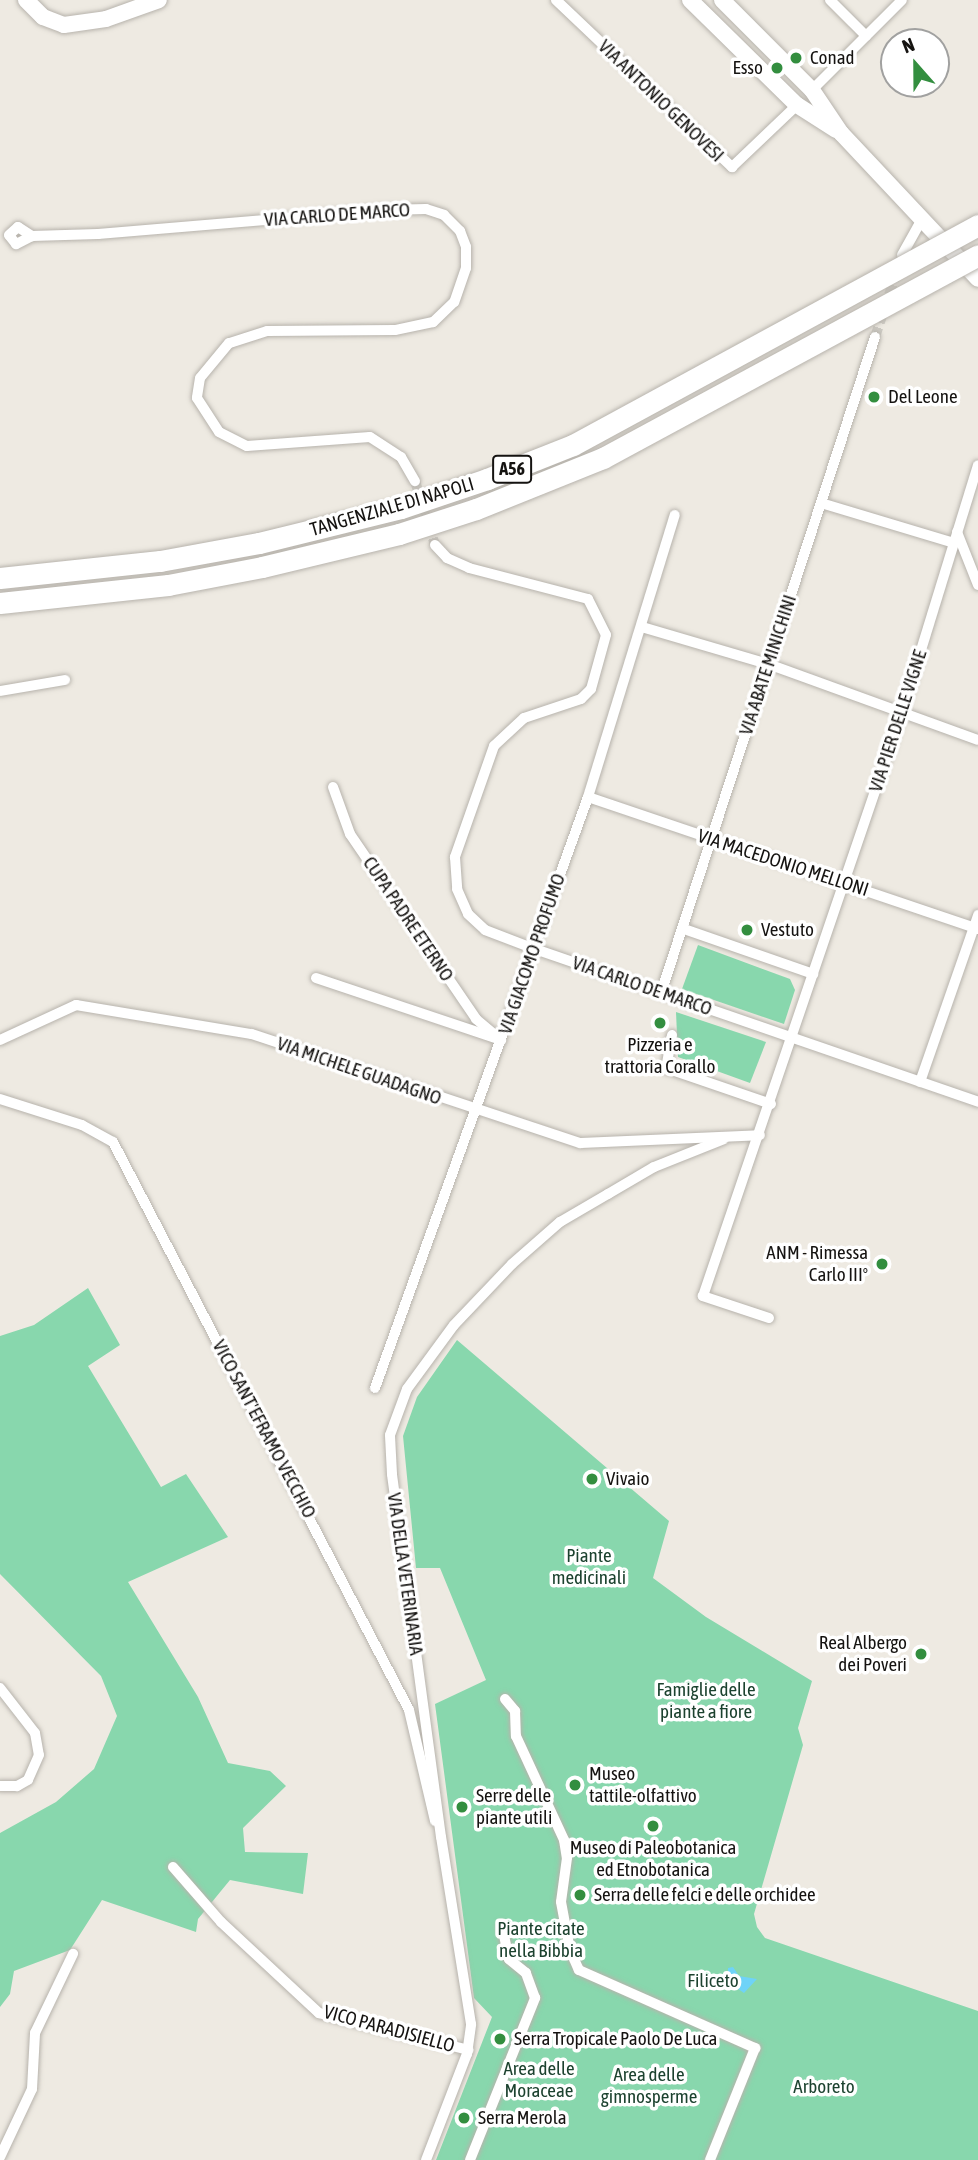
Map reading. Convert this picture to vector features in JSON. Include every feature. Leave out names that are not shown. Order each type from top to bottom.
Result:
[{"type":"highway","name":"TANGENZIALE DI NAPOLI","points":[[0,579],[160,561],[259,543],[377,514],[487,479],[573,445],[978,225]]},
{"type":"highway","name":"TANGENZIALE DI NAPOLI","points":[[0,603],[168,585],[262,567],[400,534],[476,509],[603,458],[978,256]]},
{"type":"street","points":[[26,0],[43,17],[64,24],[106,19],[159,0]]},
{"type":"street","name":"VIA ANTONIO GENOVESI","points":[[556,0],[732,167],[797,105]]},
{"type":"street","points":[[690,0],[797,105],[841,133]]},
{"type":"street","points":[[722,0],[812,90],[841,133],[978,279]]},
{"type":"street","points":[[830,0],[866,36]]},
{"type":"street","points":[[797,105],[902,0]]},
{"type":"street","name":"VIA CARLO DE MARCO","points":[[5,234],[18,228],[28,237],[384,210],[426,209],[444,215],[463,239],[466,268],[454,302],[433,322],[395,330],[267,331],[229,343],[200,378],[197,398],[219,432],[247,446],[370,437],[401,457],[415,481]]},
{"type":"street","points":[[902,255],[922,219]]},
{"type":"street","name":"VIA ABATE MINICHINI","points":[[661,993],[875,337]]},
{"type":"street","name":"VIA PIER DELLE VIGNE","points":[[771,1104],[791,1037],[902,712],[978,465]]},
{"type":"street","points":[[821,503],[955,538],[978,585]]},
{"type":"street","name":"VIA GIACOMO PROFUMO","points":[[375,1388],[477,1112],[532,948],[588,797],[675,515]]},
{"type":"street","name":"VIA CARLO DE MARCO","points":[[435,545],[447,558],[469,568],[588,599],[606,635],[591,689],[581,699],[524,718],[494,746],[455,857],[457,889],[468,914],[485,930],[532,948],[978,1102]]},
{"type":"street","points":[[642,627],[768,664],[978,740]]},
{"type":"street","points":[[0,691],[65,680]]},
{"type":"street","name":"CUPA PADRE ETERNO","points":[[333,787],[350,834],[476,1019],[501,1040]]},
{"type":"street","name":"VIA MACEDONIO MELLONI","points":[[588,797],[976,928]]},
{"type":"street","points":[[920,1082],[976,928],[978,915]]},
{"type":"street","points":[[684,929],[813,974]]},
{"type":"street","points":[[316,978],[501,1040]]},
{"type":"street","name":"VIA MICHELE GUADAGNO","points":[[0,1040],[76,1005],[252,1034],[477,1112],[580,1143],[724,1139]]},
{"type":"street","points":[[672,1035],[666,1068],[771,1104],[703,1296],[769,1318]]},
{"type":"street","name":"VICO SANT'EFRAMO VECCHIO","points":[[0,1099],[82,1125],[113,1142],[409,1710],[429,1806],[441,1837]]},
{"type":"street","points":[[724,1139],[760,1135]]},
{"type":"street","name":"VIA DELLA VETERINARIA","points":[[426,2160],[468,2050],[471,2024],[441,1837],[391,1474],[390,1435],[407,1389],[454,1325],[512,1264],[560,1222],[654,1167],[724,1139]]},
{"type":"street","points":[[0,1688],[35,1733],[39,1748],[37,1769],[28,1780],[17,1786],[0,1786]]},
{"type":"street","points":[[505,1699],[515,1711],[516,1736],[564,1840],[567,1858],[561,1902],[564,1929],[579,1970],[755,2048],[710,2160]]},
{"type":"street","name":"VICO PARADISIELLO","points":[[173,1867],[219,1920],[319,2013],[468,2050]]},
{"type":"street","points":[[470,2160],[536,1998],[526,1973],[509,1959],[502,1927]]},
{"type":"street","points":[[0,2157],[32,2089],[35,2033],[73,1954]]},
{"type":"green space","points":[[698,945],[790,979],[795,990],[784,1024],[682,989]]},
{"type":"green space","points":[[676,1012],[766,1042],[750,1083],[678,1057]]},
{"type":"green space","points":[[88,1288],[120,1345],[88,1366],[161,1487],[186,1474],[228,1537],[128,1582],[198,1697],[228,1763],[270,1771],[286,1786],[243,1828],[245,1852],[308,1853],[303,1894],[230,1880],[198,1919],[196,1932],[102,1900],[70,1950],[14,1971],[10,1994],[0,2007],[0,1833],[56,1802],[94,1769],[117,1716],[101,1676],[0,1574],[0,1336],[34,1325]]},
{"type":"green space","points":[[457,1340],[669,1521],[653,1578],[706,1617],[812,1681],[798,1728],[803,1745],[754,1914],[757,1927],[765,1938],[978,2011],[978,2160],[436,2160],[492,2017],[474,1998],[435,1704],[486,1680],[440,1568],[416,1568],[403,1436],[417,1397]]},
{"type":"water","points":[[733,1967],[739,1976],[757,1979],[744,1993],[728,1982],[728,1968]]},
{"type":"tunnel","points":[[875,337],[897,271]]},
{"type":"tunnel","points":[[415,481],[435,545]]},
{"type":"place","name":"Conad","points":[[796,58]]},
{"type":"place","name":"Esso","points":[[777,68]]},
{"type":"place","name":"Del Leone","points":[[874,397]]},
{"type":"place","name":"Vestuto","points":[[747,930]]},
{"type":"place","name":"Pizzeria e trattoria Corallo","points":[[660,1023]]},
{"type":"place","name":"ANM - Rimessa Carlo III°","points":[[882,1264]]},
{"type":"place","name":"Vivaio","points":[[592,1479]]},
{"type":"place","name":"Real Albergo dei Poveri","points":[[921,1654]]},
{"type":"place","name":"Museo tattile-olfattivo","points":[[575,1785]]},
{"type":"place","name":"Serre delle piante utili","points":[[462,1807]]},
{"type":"place","name":"Museo di Paleobotanica ed Etnobotanica","points":[[653,1826]]},
{"type":"place","name":"Serra delle felci e delle orchidee","points":[[580,1895]]},
{"type":"place","name":"Serra Tropicale Paolo De Luca","points":[[500,2039]]},
{"type":"place","name":"Serra Merola","points":[[464,2118]]},
{"type":"park label","name":"Piante medicinali","points":[[589,1567]]},
{"type":"park label","name":"Famiglie delle piante a fiore","points":[[706,1701]]},
{"type":"park label","name":"Piante citate nella Bibbia","points":[[541,1940]]},
{"type":"park label","name":"Filiceto","points":[[713,1981]]},
{"type":"park label","name":"Area delle Moraceae","points":[[539,2080]]},
{"type":"park label","name":"Area delle gimnosperme","points":[[649,2086]]},
{"type":"park label","name":"Arboreto","points":[[824,2087]]}]
